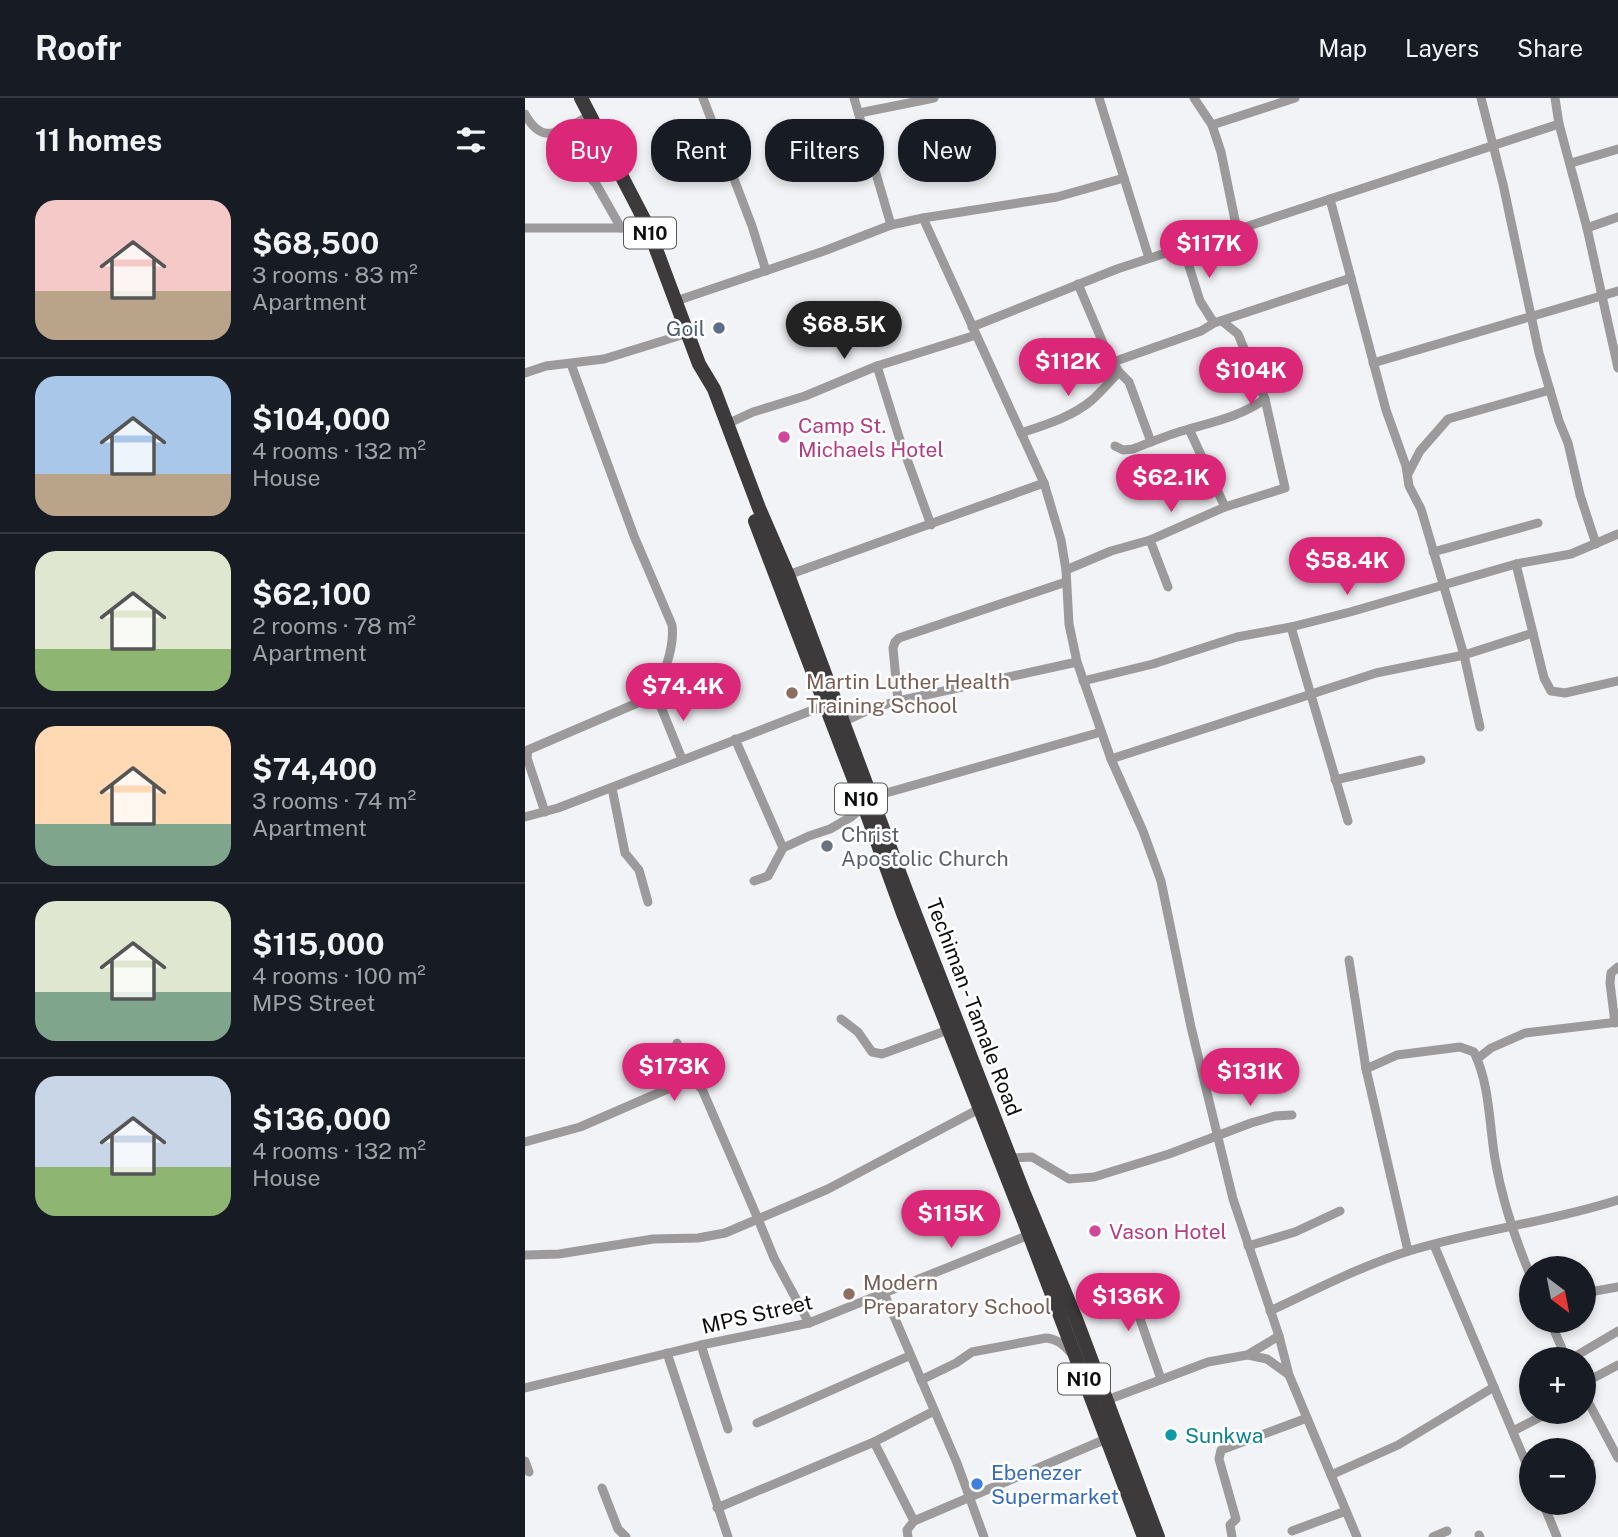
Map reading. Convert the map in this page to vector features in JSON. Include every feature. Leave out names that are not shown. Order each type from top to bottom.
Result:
[{"type":"highway","name":"Techiman - Tamale Road","points":[[581,98],[647,225],[688,333],[705,375],[714,389],[788,575],[843,722],[948,1030],[1077,1362],[1101,1402],[1106,1439],[1144,1537]]},
{"type":"highway","name":"Techiman - Tamale Road","points":[[705,375],[705,392],[826,705],[912,906],[1011,1158],[1101,1402],[1158,1537]]},
{"type":"street","points":[[703,98],[752,226],[766,271]]},
{"type":"street","points":[[854,98],[891,225]]},
{"type":"street","points":[[859,113],[933,98]]},
{"type":"street","points":[[1099,98],[1149,258]]},
{"type":"street","points":[[1194,98],[1212,125],[1221,152],[1237,230]]},
{"type":"street","points":[[1212,125],[1295,98]]},
{"type":"street","points":[[1481,98],[1550,390],[1568,443],[1595,544]]},
{"type":"street","points":[[1556,98],[1559,124],[1587,228],[1618,368]]},
{"type":"street","points":[[525,114],[536,130],[546,133]]},
{"type":"street","points":[[584,119],[591,115]]},
{"type":"street","points":[[727,424],[974,331],[1078,284],[1149,258],[1559,124]]},
{"type":"street","points":[[1571,163],[1618,149]]},
{"type":"street","points":[[676,301],[891,225],[1057,197],[1124,178]]},
{"type":"street","points":[[594,182],[621,228]]},
{"type":"street","points":[[1330,199],[1386,410],[1408,474],[1409,486],[1422,509],[1464,654],[1480,727]]},
{"type":"street","points":[[1587,228],[1618,217]]},
{"type":"street","points":[[923,218],[1044,483],[1061,540],[1066,570],[1069,624],[1077,662],[1111,759],[1143,831],[1161,881],[1217,1137],[1248,1247],[1279,1336],[1289,1375],[1357,1537]]},
{"type":"street","points":[[525,228],[621,228],[647,225]]},
{"type":"street","points":[[1066,570],[1111,551],[1150,540],[1225,507],[1285,488],[1265,399],[1238,334],[1218,322],[1200,301],[1183,247]]},
{"type":"street","points":[[1113,362],[1201,331],[1218,322],[1351,278]]},
{"type":"street","points":[[1078,284],[1113,362],[1129,382],[1151,442]]},
{"type":"street","points":[[1373,363],[1618,291]]},
{"type":"street","points":[[525,373],[546,366],[604,359],[688,333]]},
{"type":"street","points":[[571,363],[634,536],[672,625],[668,661],[656,695],[682,759]]},
{"type":"street","points":[[877,366],[899,437],[931,524]]},
{"type":"street","points":[[1021,433],[1079,410],[1119,372]]},
{"type":"street","points":[[1408,474],[1420,451],[1448,419],[1550,390]]},
{"type":"street","points":[[1115,446],[1123,450],[1230,419],[1248,412],[1265,399]]},
{"type":"street","points":[[1189,429],[1225,507]]},
{"type":"street","points":[[788,575],[1044,483]]},
{"type":"street","points":[[1433,552],[1538,523]]},
{"type":"street","points":[[1083,681],[1153,664],[1237,637],[1291,627],[1516,564],[1571,554],[1618,534]]},
{"type":"street","points":[[1150,540],[1168,587]]},
{"type":"street","points":[[1516,564],[1545,678],[1552,691],[1565,693],[1618,681]]},
{"type":"street","points":[[898,701],[893,648],[899,638],[1066,582]]},
{"type":"street","points":[[1291,627],[1348,821]]},
{"type":"street","points":[[1111,759],[1375,673],[1464,654],[1533,633]]},
{"type":"street","points":[[843,722],[873,708],[898,701],[1077,662]]},
{"type":"street","points":[[545,813],[527,758],[528,750],[656,695],[706,677]]},
{"type":"street","points":[[525,817],[545,813],[826,705]]},
{"type":"street","points":[[754,881],[768,876],[783,848],[830,829],[851,817],[868,801],[1101,732]]},
{"type":"street","points":[[735,739],[783,848]]},
{"type":"street","points":[[1335,780],[1421,760]]},
{"type":"street","points":[[612,788],[625,853],[639,870],[648,902]]},
{"type":"street","points":[[1349,960],[1367,1069],[1408,1251]]},
{"type":"street","points":[[1477,1059],[1491,1048],[1525,1033],[1617,1023],[1610,983],[1611,973],[1618,967]]},
{"type":"street","points":[[841,1019],[858,1032],[872,1052],[881,1054],[948,1030]]},
{"type":"street","points":[[677,1043],[694,1081],[702,1089],[774,1258],[809,1323]]},
{"type":"street","points":[[1367,1069],[1397,1055],[1460,1047],[1474,1052],[1489,1105],[1495,1159],[1510,1227],[1522,1256]]},
{"type":"street","points":[[525,1142],[580,1127],[686,1081],[694,1081]]},
{"type":"street","points":[[525,1255],[559,1254],[653,1239],[698,1238],[725,1233],[828,1189],[979,1110]]},
{"type":"street","points":[[1011,1158],[1032,1157],[1069,1179],[1081,1178],[1105,1174],[1251,1123],[1275,1116],[1292,1115]]},
{"type":"street","points":[[1270,1311],[1408,1251],[1578,1213],[1618,1200]]},
{"type":"street","points":[[1248,1247],[1295,1232],[1340,1211]]},
{"type":"street","name":"MPS Street","points":[[525,1388],[701,1345],[809,1323],[1029,1235]]},
{"type":"street","points":[[1434,1245],[1519,1446]]},
{"type":"street","points":[[1596,1291],[1618,1287]]},
{"type":"street","points":[[884,1293],[970,1497],[984,1537]]},
{"type":"street","points":[[1161,1379],[1140,1319],[1145,1312],[1164,1304],[1166,1294]]},
{"type":"street","points":[[1590,1347],[1618,1331]]},
{"type":"street","points":[[1101,1402],[1208,1362],[1247,1355],[1279,1336]]},
{"type":"street","points":[[921,1380],[972,1352],[1046,1338],[1063,1344],[1077,1362]]},
{"type":"street","points":[[701,1345],[728,1429]]},
{"type":"street","points":[[667,1353],[728,1537]]},
{"type":"street","points":[[1247,1355],[1267,1359],[1289,1375]]},
{"type":"street","points":[[757,1423],[909,1356]]},
{"type":"street","points":[[1596,1377],[1618,1365]]},
{"type":"street","points":[[1331,1475],[1398,1445],[1494,1387]]},
{"type":"street","points":[[717,1508],[874,1442],[934,1411]]},
{"type":"street","points":[[1596,1413],[1613,1439],[1618,1458]]},
{"type":"street","points":[[1232,1537],[1230,1525],[1236,1518],[1219,1459],[1221,1450],[1307,1418]]},
{"type":"street","points":[[1513,1432],[1528,1424]]},
{"type":"street","points":[[908,1537],[907,1530],[914,1521],[1106,1439]]},
{"type":"street","points":[[874,1442],[914,1521]]},
{"type":"street","points":[[525,1461],[529,1472]]},
{"type":"street","points":[[602,1488],[618,1529],[626,1537]]},
{"type":"street","points":[[1292,1531],[1346,1511]]},
{"type":"street","points":[[1548,1515],[1557,1537]]},
{"type":"street","points":[[1433,1537],[1447,1531]]},
{"type":"place","name":"Goil","points":[[719,328]]},
{"type":"place","name":"Camp St. Michaels Hotel","points":[[784,437]]},
{"type":"place","name":"Martin Luther Health Training School","points":[[792,693]]},
{"type":"place","name":"Christ Apostolic Church","points":[[827,846]]},
{"type":"place","name":"Vason Hotel","points":[[1095,1231]]},
{"type":"place","name":"Modern Preparatory School","points":[[849,1294]]},
{"type":"place","name":"Sunkwa","points":[[1171,1435]]},
{"type":"place","name":"Ebenezer Supermarket","points":[[977,1484]]}]
